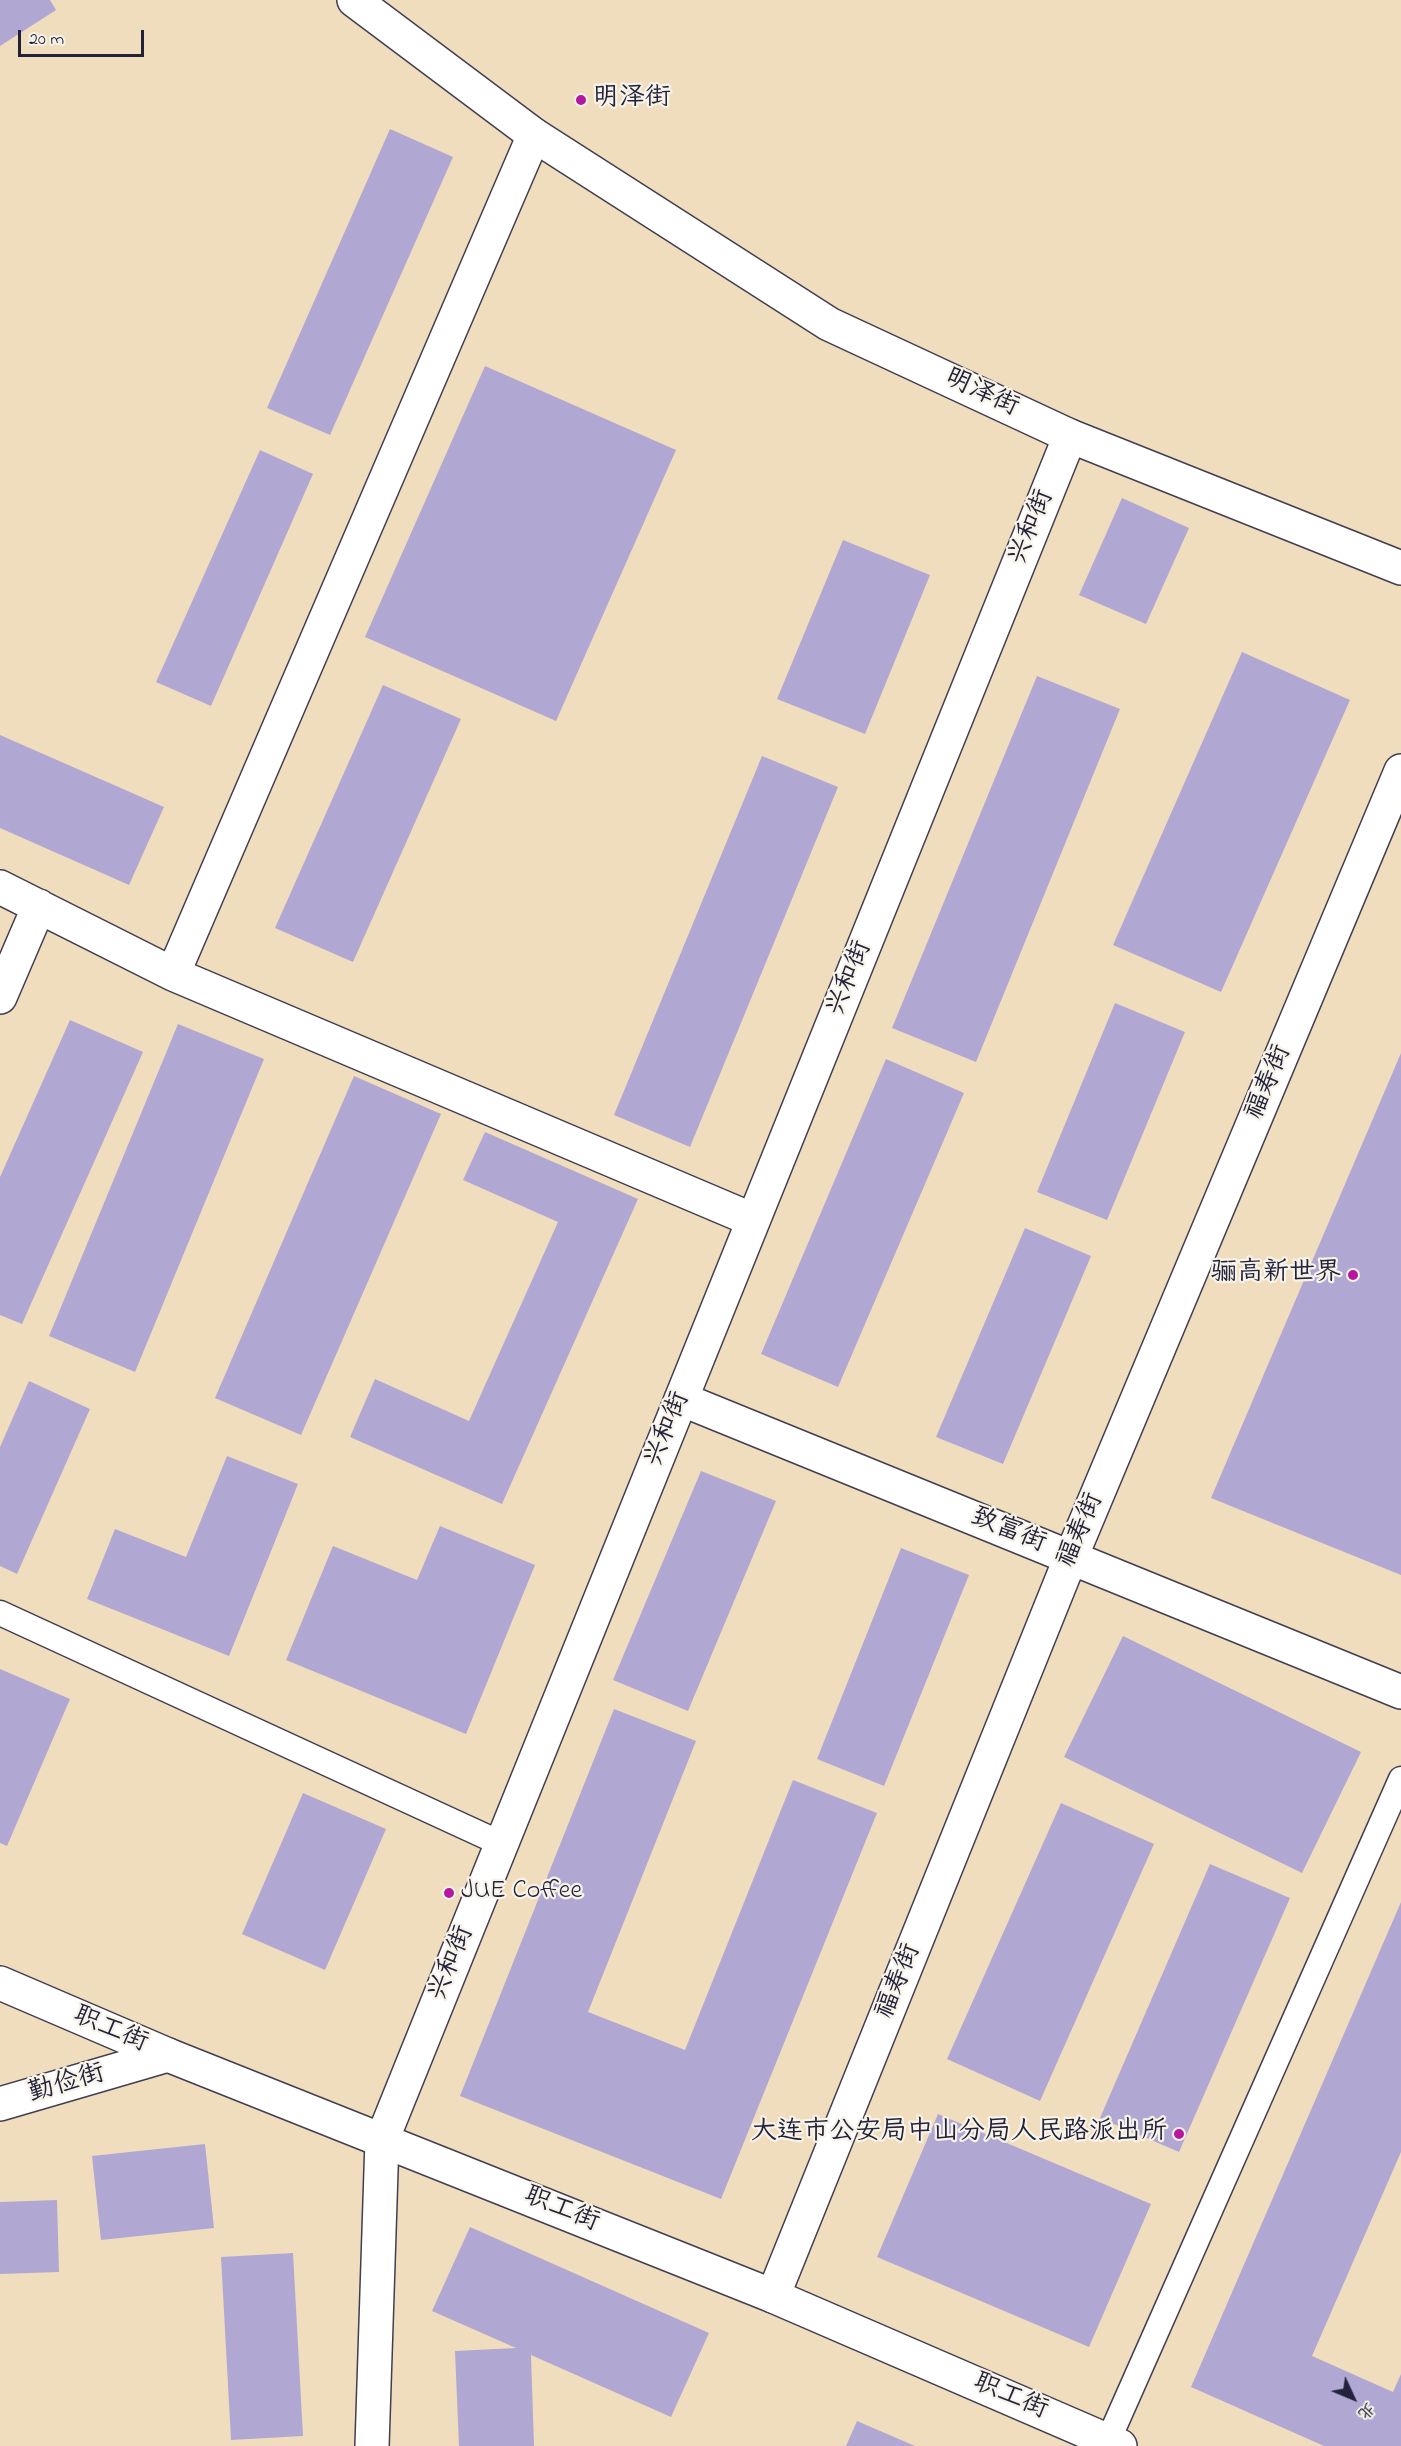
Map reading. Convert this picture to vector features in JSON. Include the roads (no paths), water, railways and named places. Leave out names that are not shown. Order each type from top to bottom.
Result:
[{"type":"street","name":"明泽街","points":[[354,0],[534,135],[829,324],[1070,436],[1401,568]]},
{"type":"street","points":[[172,974],[534,135]]},
{"type":"street","name":"兴和街","points":[[372,2446],[382,2140],[1070,436]]},
{"type":"street","name":"福寿街","points":[[773,2296],[1071,1557],[1401,771]]},
{"type":"street","points":[[0,887],[172,974],[753,1220]]},
{"type":"street","points":[[0,997],[39,906]]},
{"type":"street","name":"致富街","points":[[681,1399],[1401,1692]]},
{"type":"street","name":"职工街","points":[[0,1983],[168,2055],[773,2296],[1114,2444]]},
{"type":"street","name":"勤俭街","points":[[0,2104],[168,2055]]},
{"type":"lane","points":[[0,1613],[501,1845]]},
{"type":"lane","points":[[1114,2444],[1401,1779]]},
{"type":"place","name":"明泽街","points":[[581,100]]},
{"type":"place","name":"骊高新世界","points":[[1353,1275]]},
{"type":"place","name":"JUE Coffee","points":[[449,1893]]},
{"type":"place","name":"大连市公安局中山分局人民路派出所","points":[[1179,2134]]}]
